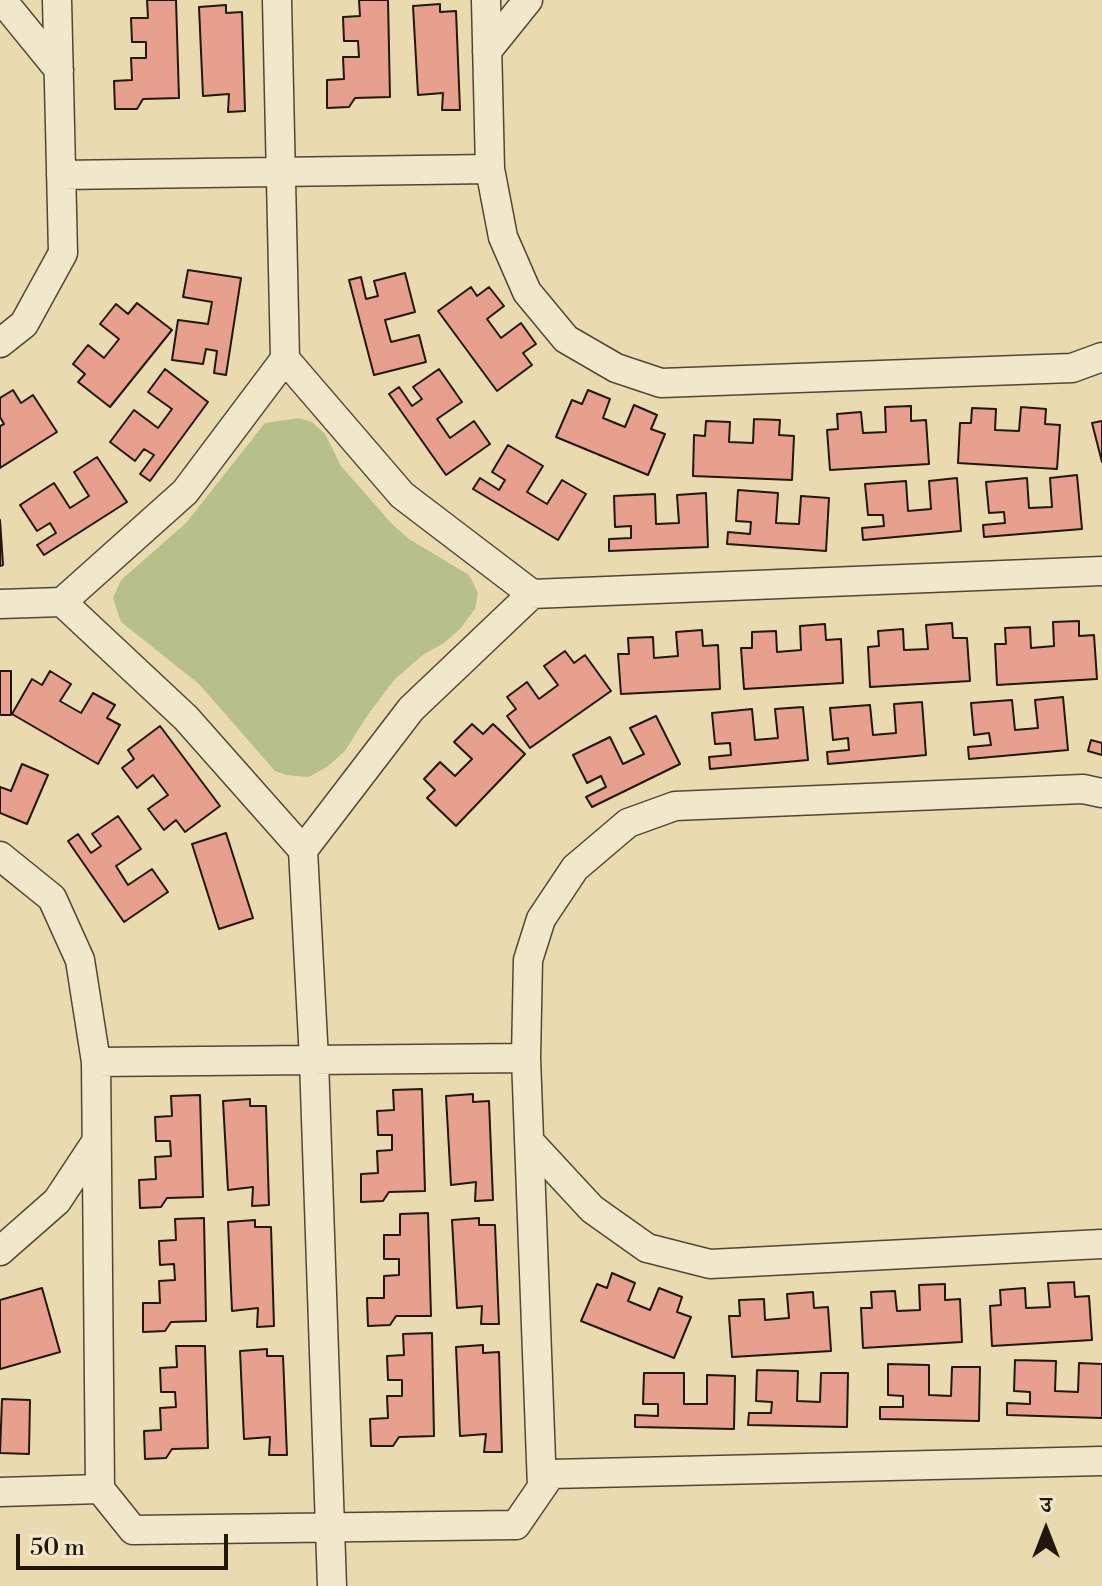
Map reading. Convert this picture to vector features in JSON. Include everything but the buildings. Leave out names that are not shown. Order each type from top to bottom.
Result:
[{"type":"street","points":[[2,0],[59,70]]},
{"type":"street","points":[[0,343],[24,324],[63,253],[57,0]]},
{"type":"street","points":[[0,604],[62,602],[185,492],[285,359],[277,0]]},
{"type":"street","points":[[486,0],[490,169],[503,237],[527,292],[566,339],[616,368],[661,383],[1072,368],[1102,357]]},
{"type":"street","points":[[487,51],[528,0]]},
{"type":"street","points":[[61,175],[490,169]]},
{"type":"street","points":[[285,359],[402,495],[532,594],[1102,571]]},
{"type":"street","points":[[303,850],[411,709],[532,594]]},
{"type":"street","points":[[62,602],[186,718],[303,850],[314,1060],[332,1586]]},
{"type":"street","points":[[542,1487],[526,1058],[528,960],[541,919],[575,868],[628,823],[675,806],[1083,789],[1102,793]]},
{"type":"street","points":[[0,856],[52,898],[80,960],[96,1062],[100,1489],[133,1530],[516,1525],[551,1474],[1102,1461]]},
{"type":"street","points":[[96,1062],[526,1058]]},
{"type":"street","points":[[529,1141],[592,1209],[647,1248],[710,1264],[1102,1244]]},
{"type":"street","points":[[0,1251],[57,1201],[96,1142]]},
{"type":"street","points":[[0,1492],[100,1489]]},
{"type":"green space","points":[[299,418],[312,422],[325,434],[341,466],[392,524],[409,539],[469,575],[478,593],[475,609],[461,628],[394,680],[345,751],[327,767],[309,777],[275,771],[199,684],[121,622],[113,598],[121,580],[186,523],[265,423]]}]
